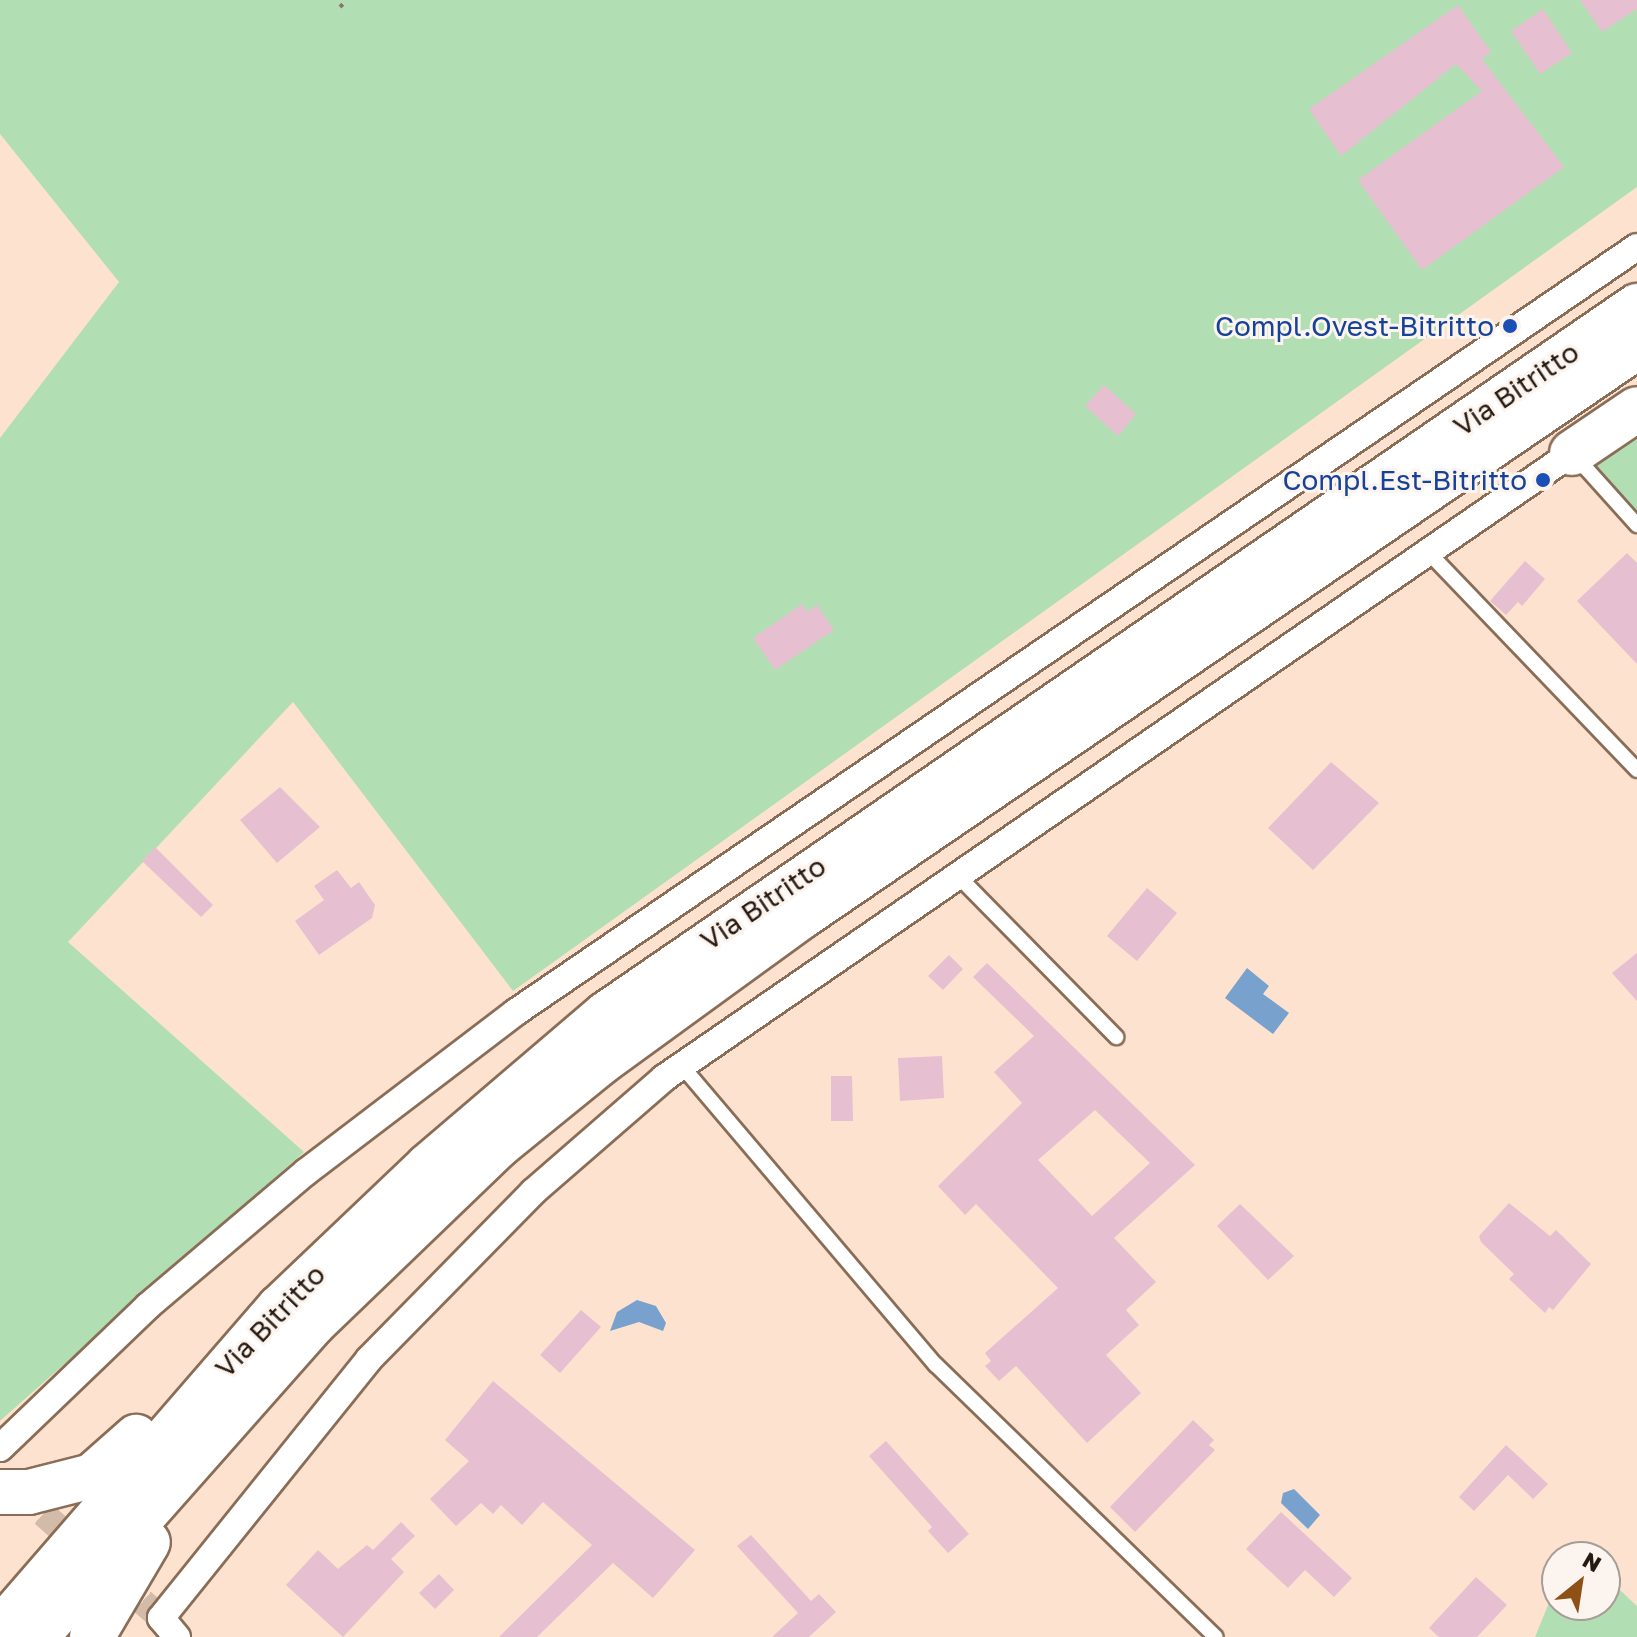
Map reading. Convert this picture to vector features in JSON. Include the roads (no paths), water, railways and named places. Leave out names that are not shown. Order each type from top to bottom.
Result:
[{"type":"highway","name":"Via Bitritto","points":[[0,1630],[280,1307],[529,1079],[682,959],[1637,306]]},
{"type":"highway","name":"Via Bitritto","points":[[36,1637],[215,1431],[397,1241],[498,1146],[640,1031],[1637,347]]},
{"type":"highway","points":[[1572,453],[1637,409]]},
{"type":"highway","points":[[0,1492],[62,1485],[92,1476],[116,1457],[226,1335],[366,1197],[418,1151],[529,1079]]},
{"type":"highway","points":[[92,1637],[145,1546],[333,1330],[397,1241]]},
{"type":"street","points":[[0,1448],[160,1295],[306,1172],[516,1012],[1637,247]]},
{"type":"street","points":[[169,1628],[369,1359],[533,1192],[682,1066],[1572,453]]},
{"type":"lane","points":[[1572,453],[1637,525]]},
{"type":"lane","points":[[1428,552],[1637,770]]},
{"type":"lane","points":[[958,876],[1116,1037]]},
{"type":"lane","points":[[682,1066],[936,1365],[1216,1637]]},
{"type":"water","points":[[1247,968],[1269,986],[1263,994],[1289,1013],[1273,1034],[1225,998]]},
{"type":"water","points":[[637,1300],[656,1306],[666,1323],[663,1331],[639,1322],[610,1331],[617,1312]]},
{"type":"water","points":[[1294,1489],[1320,1515],[1308,1529],[1281,1503],[1283,1493]]},
{"type":"tunnel","points":[[14,1488],[84,1550]]},
{"type":"tunnel","points":[[113,1576],[161,1618]]},
{"type":"place","name":"Compl.Ovest-Bitritto","points":[[1510,326]]},
{"type":"place","name":"Compl.Est-Bitritto","points":[[1543,480]]}]
